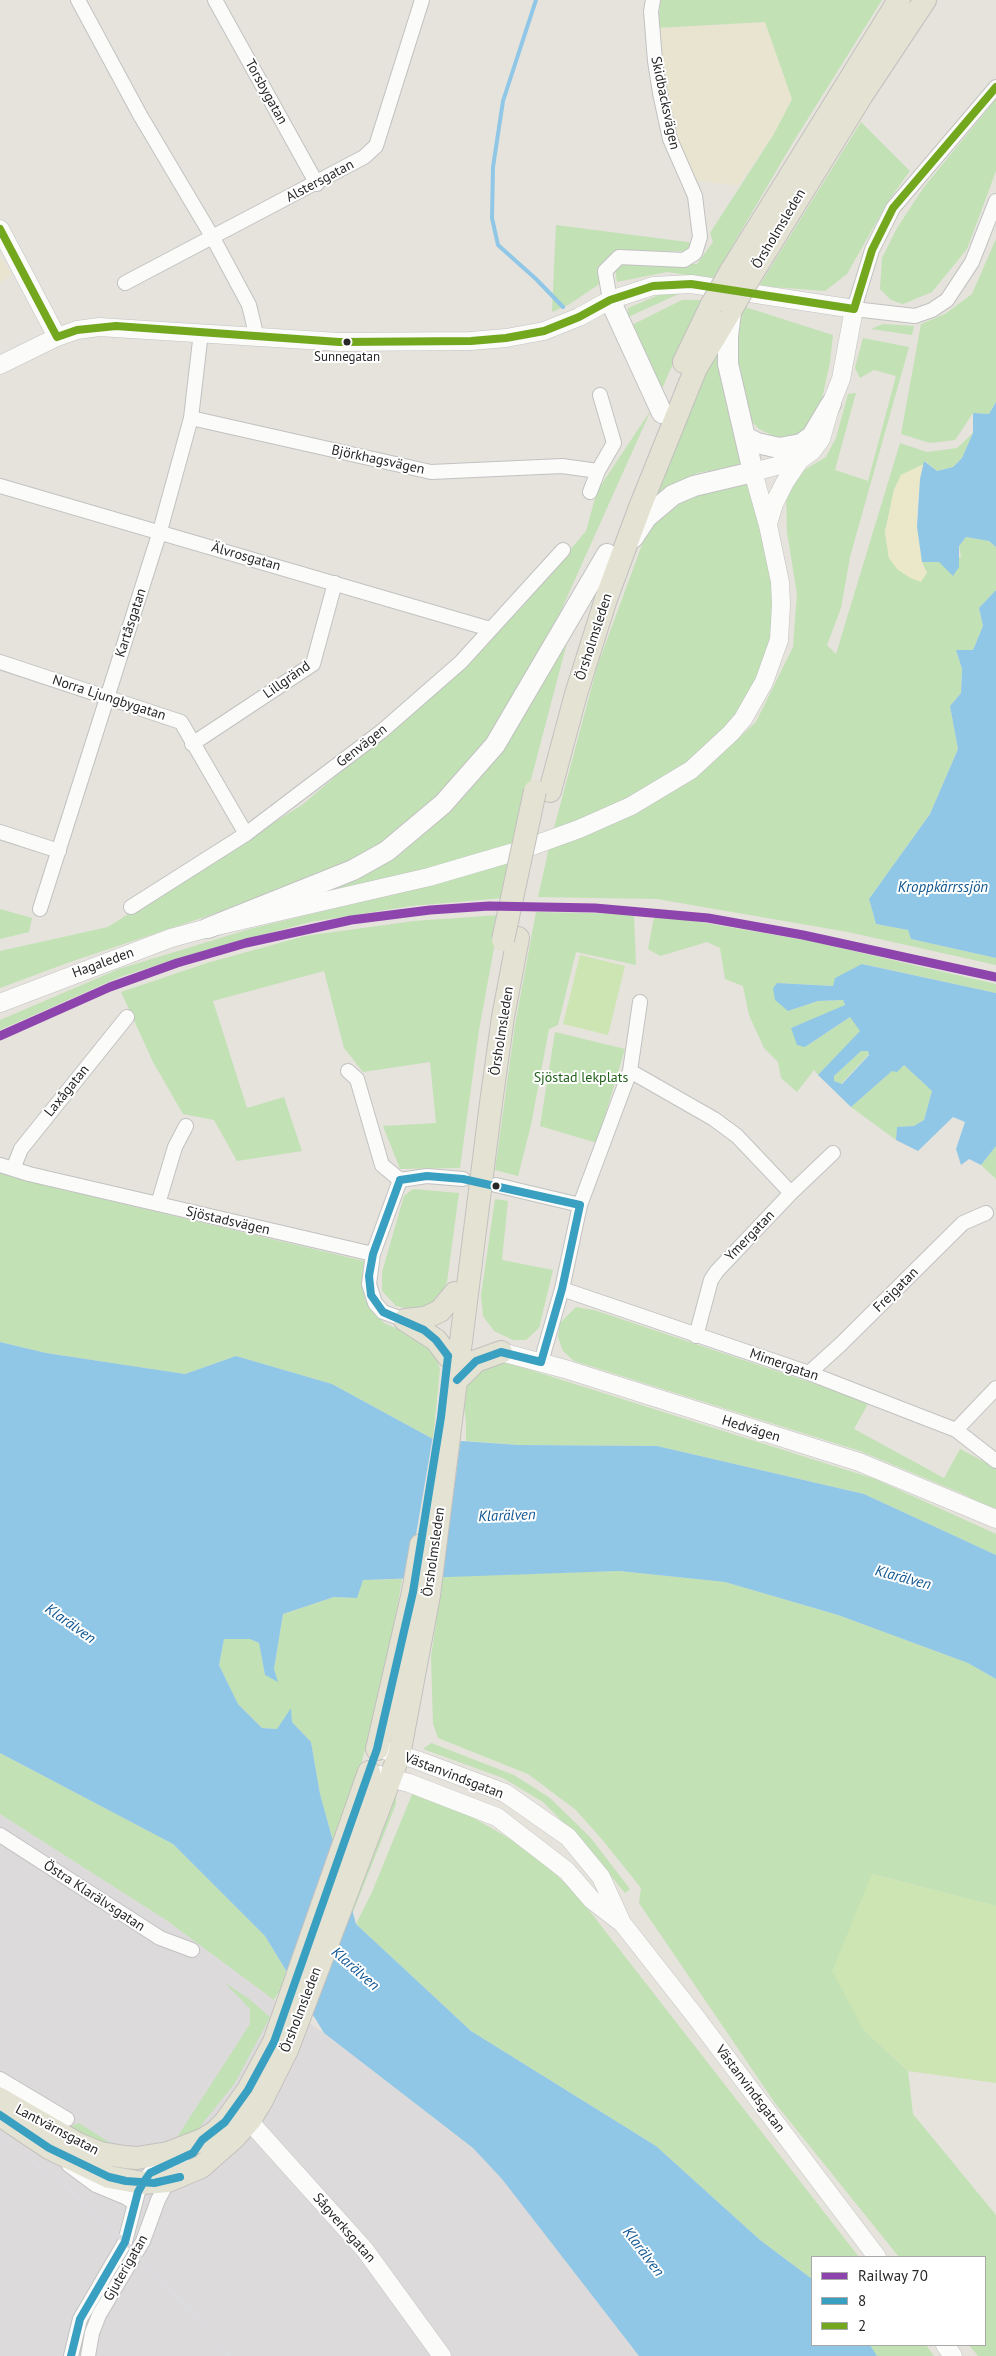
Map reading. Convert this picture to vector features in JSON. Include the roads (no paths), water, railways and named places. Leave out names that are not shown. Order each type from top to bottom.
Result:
[{"type":"main road","name":"Örsholmsleden","points":[[615,553],[662,413],[721,307],[899,0]]},
{"type":"main road","name":"Örsholmsleden","points":[[740,274],[925,0]]},
{"type":"main road","points":[[610,300],[662,413]]},
{"type":"main road","points":[[208,928],[353,870],[387,851],[443,804],[494,745],[615,553],[647,517],[673,495],[694,486],[753,472],[728,364],[728,336],[721,307]]},
{"type":"main road","name":"Örsholmsleden","points":[[280,2046],[362,1850],[399,1755],[446,1418],[448,1356],[490,1014],[510,939],[572,657],[721,307]]},
{"type":"main road","points":[[745,437],[757,443],[779,448],[801,444],[812,436],[831,404]]},
{"type":"main road","name":"Örsholmsleden","points":[[446,1418],[457,1380],[502,1026],[510,939]]},
{"type":"main road","points":[[405,1320],[425,1318],[440,1312],[455,1293]]},
{"type":"main road","points":[[465,1314],[486,1343],[501,1352]]},
{"type":"main road","points":[[405,1320],[436,1340],[448,1356]]},
{"type":"main road","points":[[457,1380],[476,1361],[501,1352]]},
{"type":"main road","name":"Örsholmsleden","points":[[243,2114],[262,2100],[377,1749],[421,1593]]},
{"type":"main road","name":"Lantvärnsgatan","points":[[0,2099],[58,2133],[100,2154],[125,2158],[153,2156],[183,2149],[202,2140],[225,2122],[243,2114]]},
{"type":"main road","name":"Lantvärnsgatan","points":[[0,2116],[49,2148],[109,2177],[143,2183],[168,2181],[201,2167],[220,2152],[243,2114]]},
{"type":"street","name":"Torsbygatan","points":[[215,0],[317,184]]},
{"type":"street","name":"Alstersgatan","points":[[125,283],[317,184],[364,157],[376,146],[422,0]]},
{"type":"street","name":"Skidbacksvägen","points":[[610,300],[605,271],[619,257],[684,260],[695,253],[700,237],[695,196],[673,146],[660,93],[655,61],[653,0]]},
{"type":"street","points":[[84,2],[140,115],[213,238],[249,304],[257,338]]},
{"type":"street","points":[[768,525],[779,492],[800,460],[812,451],[821,439],[840,379],[854,309],[872,250],[893,208],[996,87]]},
{"type":"street","points":[[0,365],[57,337],[99,326],[338,342],[408,343],[506,338],[544,331],[579,317],[610,300],[653,286],[691,284],[854,309],[915,316],[932,310],[947,300],[972,262],[996,201]]},
{"type":"street","points":[[0,229],[57,337]]},
{"type":"street","name":"Kartåsgatan","points":[[40,909],[160,531],[191,418],[201,332]]},
{"type":"street","points":[[590,492],[598,471],[614,443],[600,395]]},
{"type":"street","name":"Björkhagsvägen","points":[[191,418],[431,472],[562,466],[598,471]]},
{"type":"street","points":[[753,472],[800,460]]},
{"type":"street","name":"Hagaleden","points":[[0,1003],[112,959],[208,928],[429,877],[521,850],[631,806],[691,770],[731,733],[743,719],[764,682],[778,640],[781,605],[780,582],[768,525],[753,472]]},
{"type":"street","name":"Älvrosgatan","points":[[0,486],[160,531],[490,629]]},
{"type":"street","name":"Genvägen","points":[[131,907],[246,834],[382,731],[462,662],[563,550]]},
{"type":"street","name":"Lillgränd","points":[[192,744],[313,664],[335,583]]},
{"type":"street","name":"Norra Ljungbygatan","points":[[0,662],[181,722],[192,744],[246,834]]},
{"type":"street","points":[[0,832],[59,850]]},
{"type":"street","points":[[541,1362],[562,1288],[580,1205],[630,1071],[640,1002]]},
{"type":"street","name":"Laxågatan","points":[[6,1167],[128,1016]]},
{"type":"street","points":[[348,1071],[356,1079],[382,1165],[400,1180],[427,1176],[463,1179]]},
{"type":"street","points":[[630,1071],[714,1119],[738,1136],[791,1193]]},
{"type":"street","points":[[158,1204],[175,1147],[186,1126]]},
{"type":"street","name":"Ymergatan","points":[[696,1336],[716,1271],[791,1193],[833,1153]]},
{"type":"street","name":"Sjöstadsvägen","points":[[6,1167],[374,1254]]},
{"type":"street","points":[[400,1180],[374,1254],[369,1284],[371,1295],[383,1312],[405,1320]]},
{"type":"street","points":[[496,1185],[580,1205]]},
{"type":"street","name":"Frejgatan","points":[[809,1373],[842,1344],[963,1223],[986,1214]]},
{"type":"street","name":"Mimergatan","points":[[562,1288],[696,1336],[809,1373],[956,1430],[996,1461]]},
{"type":"street","name":"Hedvägen","points":[[501,1352],[541,1362],[859,1462],[996,1519]]},
{"type":"street","points":[[956,1430],[996,1388]]},
{"type":"street","name":"Västanvindsgatan","points":[[377,1749],[505,1793],[568,1837],[601,1877],[622,1923],[695,2016],[876,2256]]},
{"type":"street","name":"Västanvindsgatan","points":[[369,1772],[409,1783],[497,1816],[567,1872],[592,1900],[622,1923]]},
{"type":"street","name":"Östra Klarälvsgatan","points":[[0,1835],[160,1938],[192,1950]]},
{"type":"street","points":[[0,2079],[68,2119]]},
{"type":"street","name":"Sågverksgatan","points":[[243,2114],[365,2250],[442,2356]]},
{"type":"street","name":"Lantvärnsgatan","points":[[143,2183],[150,2173],[193,2153],[202,2140]]},
{"type":"street","name":"Lantvärnsgatan","points":[[49,2148],[96,2185],[135,2203]]},
{"type":"street","name":"Gjuterigatan","points":[[88,2356],[92,2333],[99,2315],[143,2241],[158,2200],[168,2181]]},
{"type":"street","name":"Gjuterigatan","points":[[71,2356],[80,2319],[125,2242],[135,2203],[143,2183]]},
{"type":"water","points":[[996,402],[996,547],[989,541],[966,537],[959,546],[959,567],[953,576],[939,562],[922,562],[917,527],[920,479],[924,461],[937,471],[953,467],[962,458],[973,433],[973,413],[989,414]]},
{"type":"water","name":"Kroppkärrssjön","points":[[996,590],[996,958],[911,939],[908,930],[876,924],[869,899],[930,814],[958,749],[950,706],[961,693],[962,669],[956,650],[973,650],[983,626],[979,608]]},
{"type":"water","points":[[862,964],[996,993],[996,1146],[981,1165],[969,1159],[961,1165],[956,1149],[965,1122],[953,1117],[918,1151],[896,1140],[897,1127],[914,1126],[924,1120],[932,1091],[904,1065],[897,1072],[892,1071],[851,1107],[818,1075],[860,1031],[850,1017],[805,1047],[797,1045],[791,1028],[845,1005],[843,1000],[818,1001],[788,1011],[775,1000],[773,988],[777,983],[833,986],[835,978]],"holes":[[[861,1051],[868,1051],[869,1055],[842,1084],[834,1081],[834,1076]]]},
{"type":"water","name":"Klarälven","points":[[0,1342],[46,1353],[185,1374],[236,1356],[332,1384],[433,1439],[519,1445],[657,1446],[864,1494],[996,1555],[996,1679],[968,1663],[838,1615],[725,1582],[619,1571],[363,1580],[357,1598],[334,1597],[283,1614],[274,1669],[278,1682],[265,1675],[259,1643],[250,1639],[224,1639],[219,1665],[238,1704],[262,1728],[277,1729],[291,1708],[292,1722],[311,1742],[320,1794],[356,1924],[471,2031],[656,2146],[760,2240],[811,2278],[811,2346],[871,2346],[877,2356],[639,2356],[502,2179],[473,2148],[324,2033],[265,1936],[173,1844],[0,1753]]},
{"type":"waterway","points":[[536,0],[503,101],[493,167],[492,218],[498,245],[536,279],[563,307]]},
{"type":"railway","points":[[0,2136],[58,2180],[96,2213],[149,2266],[230,2356]]},
{"type":"rail line","name":"70","points":[[0,1036],[110,987],[177,963],[246,943],[351,920],[430,910],[489,906],[595,908],[708,918],[803,935],[996,977]]},
{"type":"place","name":"Sunnegatan","points":[[347,342]]},
{"type":"park label","name":"Sjöstad lekplats","points":[[581,1078]]}]
